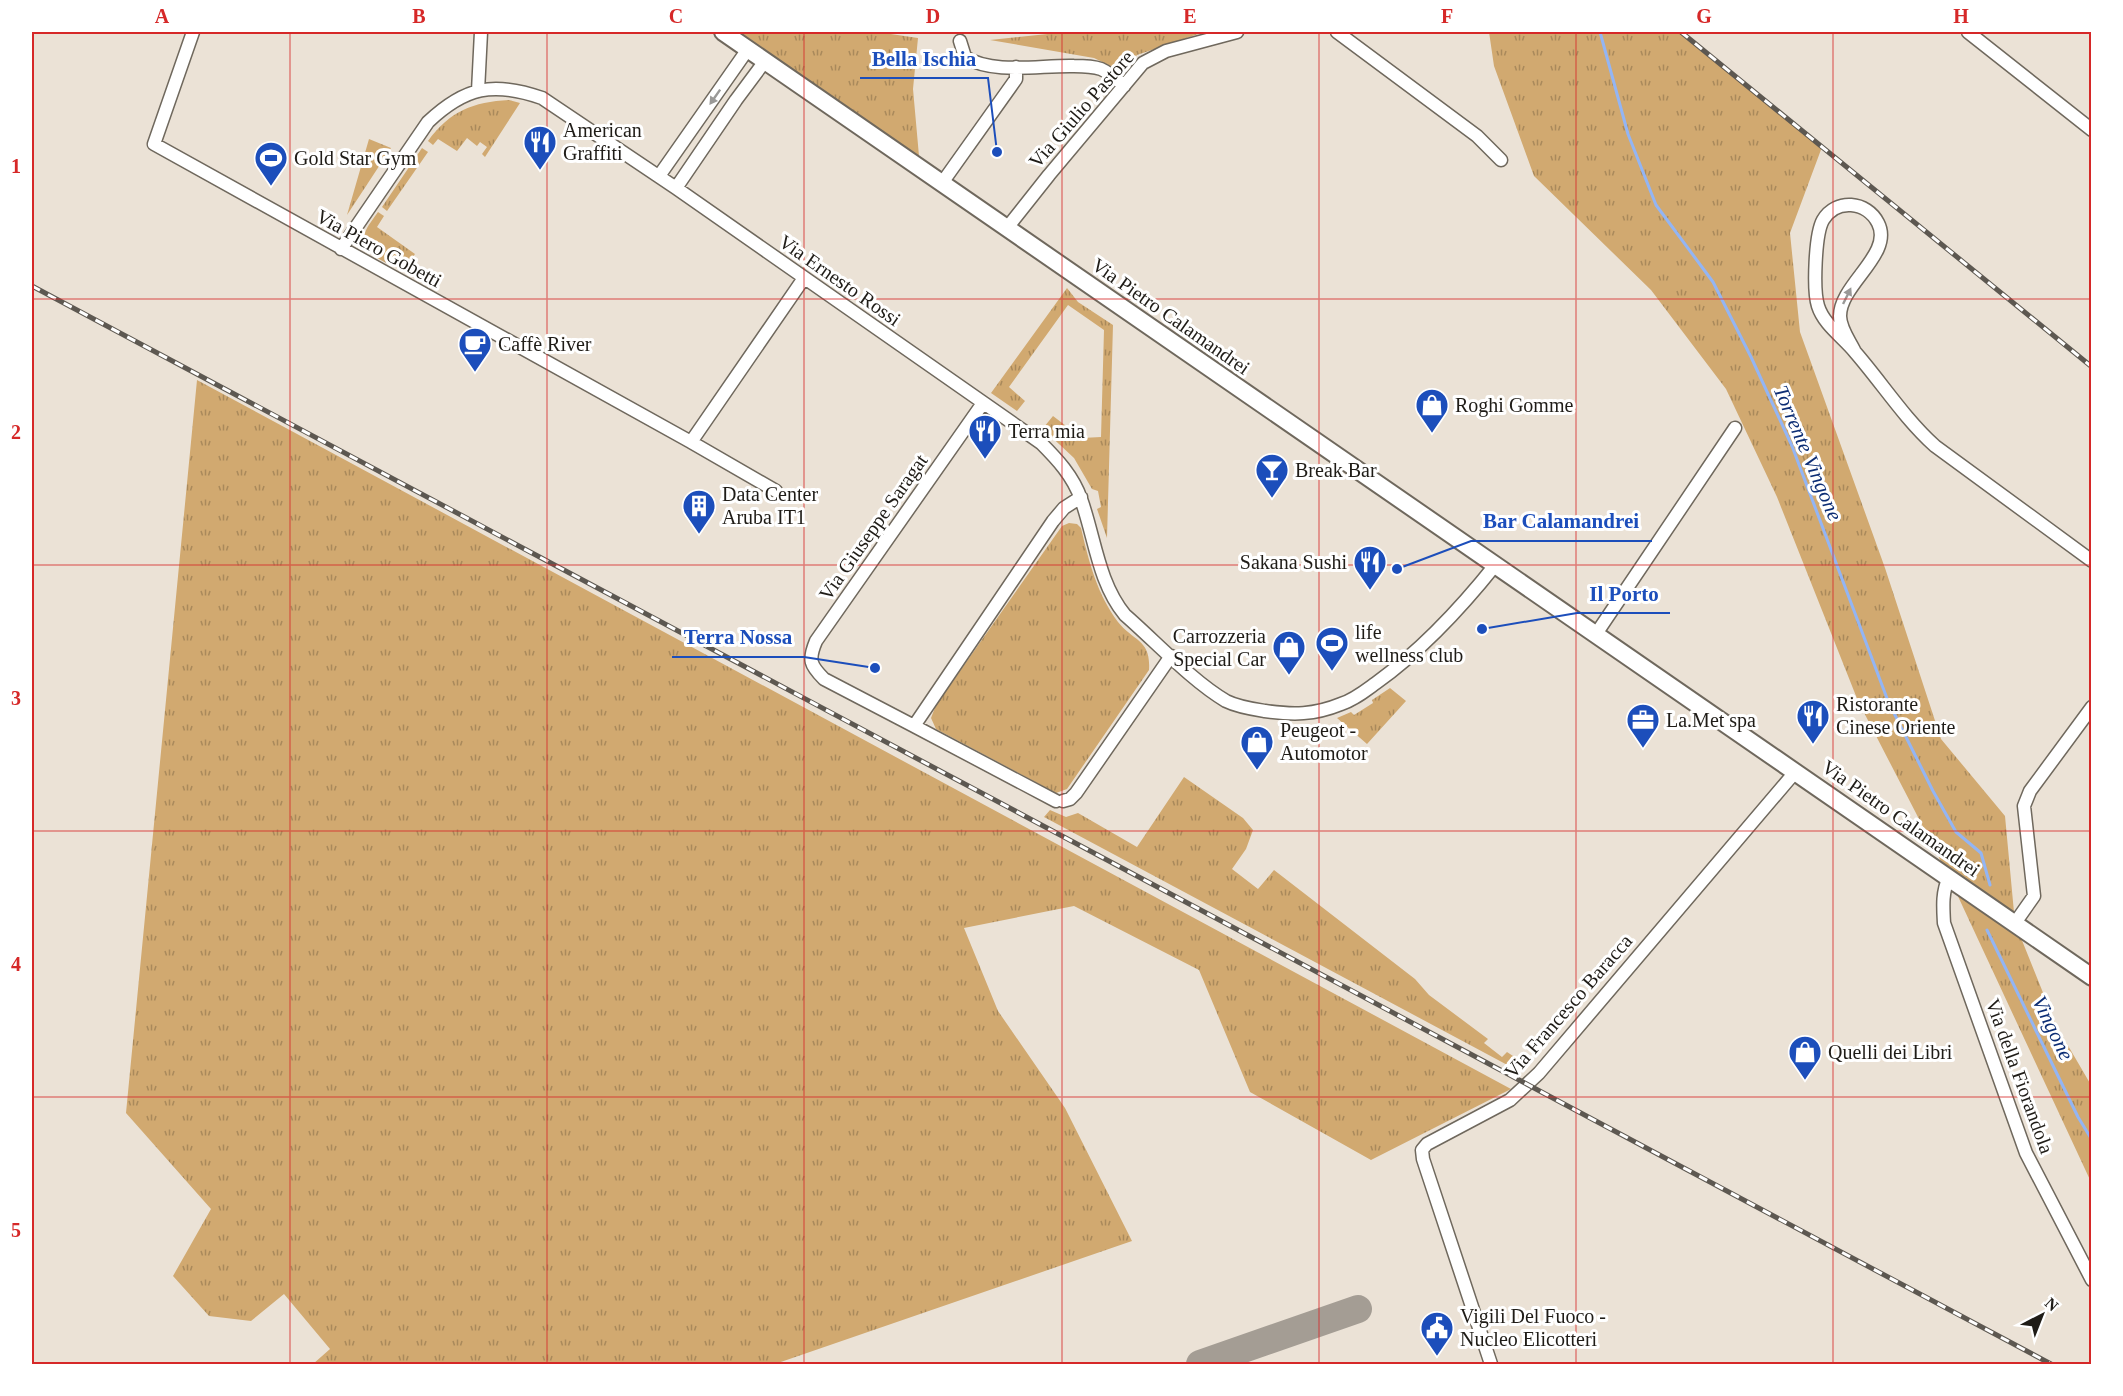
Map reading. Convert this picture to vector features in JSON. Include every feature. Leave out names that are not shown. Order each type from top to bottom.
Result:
[{"type":"main road","name":"Via Pietro Calamandrei","points":[[723,32],[1954,880],[2091,977]]},
{"type":"street","name":"Via Piero Gobetti","points":[[193,32],[154,144],[776,491]]},
{"type":"street","points":[[478,91],[481,32]]},
{"type":"street","name":"Via Giulio Pastore","points":[[1007,228],[1143,63],[1166,51],[1237,32]]},
{"type":"street","points":[[1337,32],[1477,136],[1501,160]]},
{"type":"street","points":[[1968,32],[2091,130]]},
{"type":"street","points":[[960,41],[965,57],[975,63],[1004,68],[1046,65],[1091,66],[1108,72],[1124,86]]},
{"type":"street","points":[[659,176],[748,49]]},
{"type":"street","points":[[676,188],[765,61]]},
{"type":"street","points":[[942,183],[1016,79],[1016,68]]},
{"type":"street","name":"Via Ernesto Rossi","points":[[341,249],[428,122],[442,109],[478,91],[497,88],[519,90],[542,98],[659,176],[1041,443],[1071,477],[1081,497],[1109,591],[1125,615],[1206,688],[1236,706],[1292,715],[1319,711],[1358,696],[1424,643],[1477,589],[1496,564]]},
{"type":"street","points":[[1854,350],[1842,325],[1840,315],[1848,291],[1875,254],[1881,241],[1880,226],[1874,216],[1864,207],[1851,204],[1830,212],[1822,221],[1815,277],[1818,306],[1828,324],[1854,350],[1914,427],[1935,446],[2091,561]]},
{"type":"street","points":[[691,442],[804,278]]},
{"type":"street","name":"Via Giuseppe Saragat","points":[[983,404],[816,642],[811,654],[813,668],[824,679],[1059,801],[1070,799],[1076,793],[1171,656]]},
{"type":"street","points":[[1596,634],[1735,428]]},
{"type":"street","points":[[914,726],[1053,521],[1064,507],[1081,497]]},
{"type":"street","points":[[2012,921],[2034,896],[2024,806],[2030,791],[2091,707]]},
{"type":"street","name":"Via Francesco Baracca","points":[[1491,1365],[1422,1150],[1427,1144],[1510,1100],[1539,1073],[1796,771]]},
{"type":"street","name":"Via della Fiorandola","points":[[1954,880],[1944,887],[1942,903],[1944,923],[2025,1153],[2091,1280]]},
{"type":"green space","points":[[739,32],[877,32],[918,38],[913,89],[919,156]]},
{"type":"green space","points":[[1067,32],[1204,32],[1137,55],[1123,72],[1094,58],[990,40]]},
{"type":"green space","points":[[1489,32],[1681,32],[1822,147],[1790,233],[1800,332],[1885,568],[1941,739],[2005,816],[2015,923],[2056,1025],[2091,1085],[2091,1182],[1949,877],[1858,701],[1777,497],[1726,389],[1651,290],[1534,176],[1494,66]]},
{"type":"green space","points":[[509,100],[520,103],[485,157],[482,154],[487,147],[480,142],[477,146],[467,138],[457,151],[438,139],[433,145],[428,141],[445,122],[463,110],[484,103]]},
{"type":"green space","points":[[369,139],[391,148],[347,215]]},
{"type":"green space","points":[[422,148],[428,152],[387,211],[382,207]]},
{"type":"green space","points":[[378,212],[384,216],[377,227],[415,254],[403,271],[376,257],[367,247],[365,233]]},
{"type":"green space","points":[[1067,288],[1078,302],[1113,325],[1107,538],[1097,509],[1101,507],[1098,491],[1092,489],[1074,458],[1044,430],[1053,416],[1082,438],[1101,437],[1104,330],[1068,305],[1009,387],[1025,401],[1017,411],[991,393]]},
{"type":"green space","points":[[197,380],[1511,1089],[1371,1160],[1250,1092],[1199,970],[1074,906],[964,928],[998,1011],[1065,1108],[1132,1241],[775,1364],[313,1364],[330,1349],[284,1294],[251,1321],[209,1316],[173,1276],[211,1209],[126,1113]]},
{"type":"green space","points":[[1069,523],[1077,524],[1081,528],[1104,600],[1124,629],[1144,646],[1149,660],[1149,670],[1067,789],[1056,793],[936,729],[931,718],[936,705],[1062,526]]},
{"type":"green space","points":[[1390,688],[1406,701],[1367,744],[1337,718],[1351,712],[1354,715],[1373,703],[1372,700]]},
{"type":"green space","points":[[1184,777],[1243,818],[1253,830],[1246,849],[1232,869],[1258,889],[1274,870],[1415,979],[1429,995],[1488,1039],[1484,1043],[1502,1057],[1507,1052],[1519,1060],[1513,1068],[1044,817],[1050,810],[1066,817],[1078,813],[1137,847]]},
{"type":"waterway","name":"Torrente Vingone","points":[[1600,32],[1628,134],[1656,205],[1713,282],[1751,357],[1792,446],[1888,701],[1956,832],[1981,853],[1990,885]]},
{"type":"waterway","name":"Vingone","points":[[1987,930],[2078,1117],[2092,1140]]},
{"type":"taxiway","points":[[1200,1364],[1358,1309]]},
{"type":"railway","points":[[1681,32],[2092,367]]},
{"type":"railway","points":[[32,286],[2051,1364]]},
{"type":"place","name":"Bella Ischia","points":[[997,152]]},
{"type":"place","name":"American Graffiti","points":[[540,171]]},
{"type":"place","name":"Gold Star Gym","points":[[271,187]]},
{"type":"place","name":"Caffè River","points":[[475,373]]},
{"type":"place","name":"Roghi Gomme","points":[[1432,434]]},
{"type":"place","name":"Terra mia","points":[[985,460]]},
{"type":"place","name":"Break Bar","points":[[1272,499]]},
{"type":"place","name":"Data Center Aruba IT1","points":[[699,535]]},
{"type":"place","name":"Bar Calamandrei","points":[[1397,569]]},
{"type":"place","name":"Sakana Sushi","points":[[1370,591]]},
{"type":"place","name":"Il Porto","points":[[1482,629]]},
{"type":"place","name":"Terra Nossa","points":[[875,668]]},
{"type":"place","name":"life wellness club","points":[[1332,672]]},
{"type":"place","name":"Carrozzeria Special Car","points":[[1289,676]]},
{"type":"place","name":"Ristorante Cinese Oriente","points":[[1813,745]]},
{"type":"place","name":"La.Met spa","points":[[1643,749]]},
{"type":"place","name":"Peugeot - Automotor","points":[[1257,771]]},
{"type":"place","name":"Quelli dei Libri","points":[[1805,1081]]},
{"type":"place","name":"Vigili Del Fuoco - Nucleo Elicotteri","points":[[1437,1357]]}]
